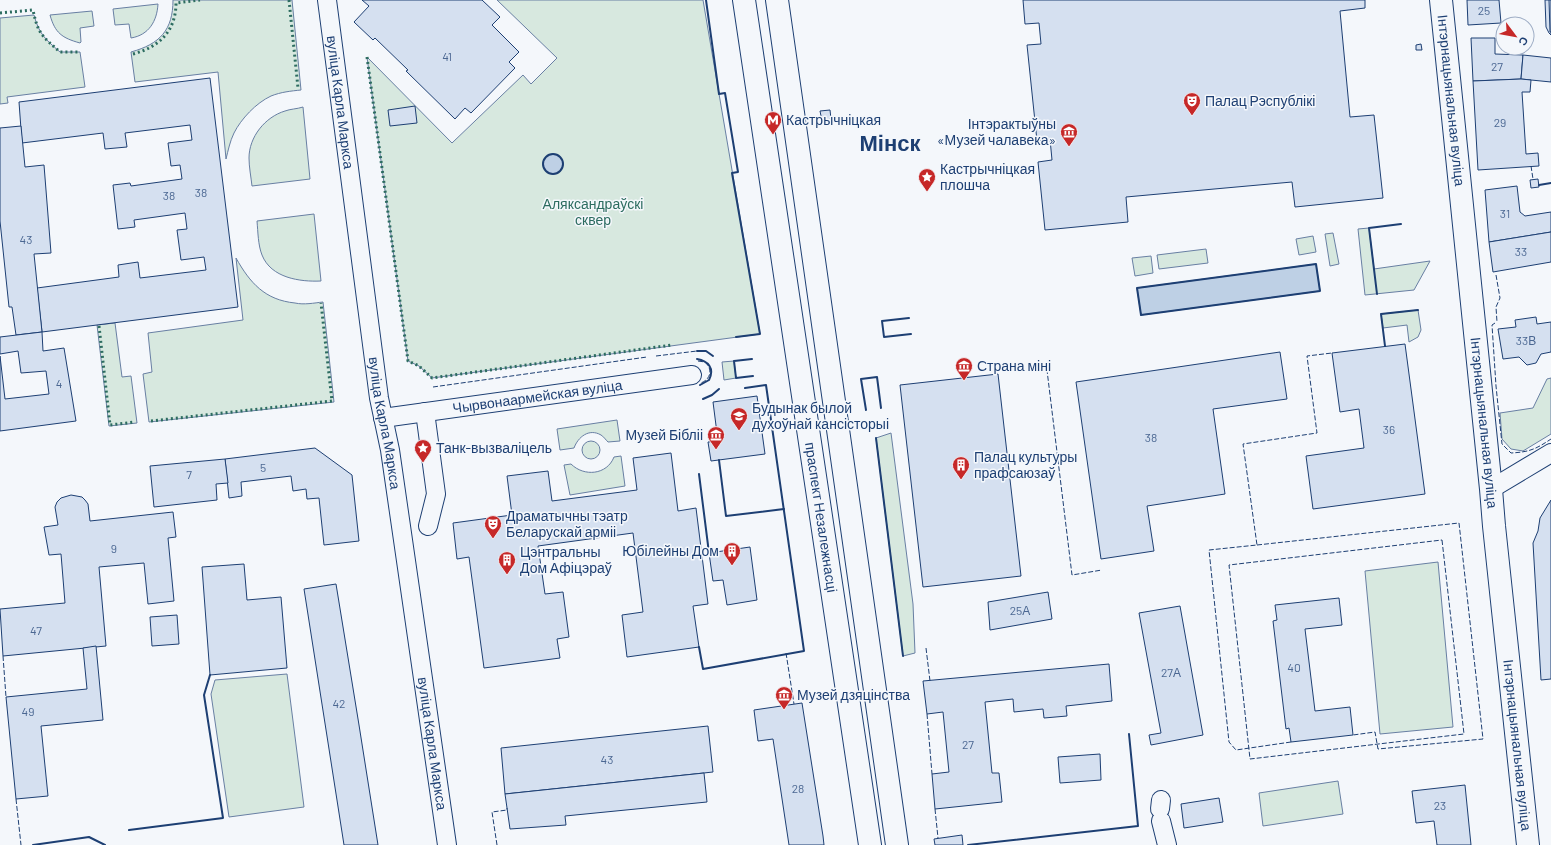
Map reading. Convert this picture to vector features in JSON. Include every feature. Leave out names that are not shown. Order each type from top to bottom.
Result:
[{"type":"main road","name":"праспект Незалежнасці","points":[[744,0],[870,845]]},
{"type":"main road","name":"праспект Незалежнасці","points":[[777,0],[897,845]]},
{"type":"main road","name":"Інтэрнацыянальная вуліца","points":[[1441,0],[1528,845]]},
{"type":"street","name":"вуліца Карла Маркса","points":[[328,0],[379,398],[391,458],[447,845]]},
{"type":"street","name":"Чырвонаармейская вуліца","points":[[383,418],[692,375]]},
{"type":"street","points":[[425,412],[436,494],[428,526]]},
{"type":"street","points":[[1491,489],[1551,453]]},
{"type":"street","points":[[1161,810],[1167,845]]},
{"type":"green space","points":[[173,0],[292,0],[301,90],[271,96],[255,107],[245,117],[234,133],[226,159],[218,72],[135,82],[131,52],[150,45],[163,34],[171,20]]},
{"type":"green space","name":"Аляксандраўскі сквер","points":[[497,0],[703,0],[760,334],[432,378],[419,366],[408,361],[367,57],[452,143],[523,75],[531,84],[557,58]]},
{"type":"green space","points":[[158,4],[154,21],[143,34],[131,38],[129,24],[115,25],[113,9]]},
{"type":"green space","points":[[92,11],[94,26],[80,28],[80,43],[68,39],[60,34],[54,26],[50,15]]},
{"type":"green space","points":[[34,15],[43,36],[60,52],[80,52],[85,87],[7,97],[8,103],[0,104],[0,18]]},
{"type":"green space","points":[[303,107],[310,179],[252,186],[249,158],[255,135],[271,118],[287,110]]},
{"type":"green space","points":[[314,214],[321,281],[304,281],[279,274],[266,263],[262,255],[258,238],[257,221]]},
{"type":"green space","points":[[1369,228],[1374,269],[1430,261],[1414,290],[1365,295],[1358,229]]},
{"type":"green space","points":[[1333,233],[1339,264],[1330,266],[1325,234]]},
{"type":"green space","points":[[1313,236],[1316,252],[1299,255],[1296,239]]},
{"type":"green space","points":[[1206,249],[1208,263],[1159,269],[1157,255]]},
{"type":"green space","points":[[1151,256],[1153,273],[1135,276],[1132,258]]},
{"type":"green space","points":[[236,258],[253,282],[267,294],[284,301],[298,304],[323,302],[334,402],[149,422],[143,374],[152,372],[148,333],[243,320]]},
{"type":"green space","points":[[1418,310],[1421,330],[1418,337],[1409,342],[1407,325],[1383,328],[1381,314]]},
{"type":"green space","points":[[115,323],[122,377],[131,376],[137,423],[109,426],[97,325]]},
{"type":"green space","points":[[734,361],[736,378],[724,380],[722,362]]},
{"type":"green space","points":[[1551,378],[1551,434],[1523,451],[1511,449],[1502,439],[1500,413],[1533,408],[1547,379]]},
{"type":"green space","points":[[617,420],[620,441],[608,442],[604,437],[597,433],[588,433],[578,440],[574,448],[560,450],[557,429]]},
{"type":"green space","points":[[891,433],[913,604],[915,653],[903,656],[876,438]]},
{"type":"green space","points":[[591,441],[597,444],[600,450],[597,456],[591,459],[585,456],[582,450],[585,444]]},
{"type":"green space","points":[[621,456],[625,486],[570,495],[564,465],[571,464],[582,471],[595,472],[606,468],[614,457]]},
{"type":"green space","points":[[1438,562],[1453,727],[1380,734],[1365,571]]},
{"type":"green space","points":[[287,674],[304,807],[229,817],[211,694],[215,680]]},
{"type":"green space","points":[[1338,781],[1343,814],[1263,826],[1259,793]]},
{"type":"water","points":[[553,154],[560,157],[563,164],[560,171],[553,174],[546,171],[543,164],[546,157]]},
{"type":"water","points":[[1316,264],[1320,291],[1141,315],[1137,288]]},
{"type":"building","points":[[362,0],[482,0],[500,17],[492,25],[519,52],[509,62],[515,68],[471,113],[465,108],[455,119],[375,38],[373,40],[354,22],[369,6]]},
{"type":"building","name":"Палац Рэспублікі","points":[[1023,0],[1365,0],[1365,8],[1340,11],[1350,117],[1374,115],[1383,198],[1295,207],[1292,182],[1126,197],[1128,222],[1045,230],[1038,162],[1052,160],[1050,139],[1037,141],[1027,45],[1041,44],[1039,23],[1025,24]]},
{"type":"building","points":[[1467,0],[1499,0],[1500,16],[1495,16],[1495,23],[1468,25]]},
{"type":"building","points":[[1545,0],[1551,0],[1551,35],[1546,27]]},
{"type":"building","points":[[1549,0],[1551,0],[1551,32],[1550,32]]},
{"type":"building","points":[[1471,38],[1495,38],[1495,56],[1523,56],[1521,79],[1473,81]]},
{"type":"building","points":[[1421,44],[1422,50],[1416,50],[1416,45]]},
{"type":"building","points":[[1523,56],[1551,58],[1551,82],[1521,79]]},
{"type":"building","points":[[210,78],[238,307],[42,332],[37,288],[119,277],[118,265],[138,262],[140,278],[206,270],[204,257],[181,260],[177,230],[187,229],[185,213],[134,220],[135,227],[118,229],[113,185],[130,183],[131,186],[182,179],[180,165],[171,166],[168,143],[192,140],[190,125],[125,133],[127,147],[105,149],[103,133],[22,143],[19,102]]},
{"type":"building","points":[[1531,80],[1530,92],[1522,92],[1526,154],[1538,153],[1539,166],[1478,170],[1473,81]]},
{"type":"building","points":[[415,106],[417,123],[390,126],[388,110]]},
{"type":"building","points":[[830,110],[831,119],[822,121],[820,111]]},
{"type":"building","points":[[21,126],[25,167],[44,165],[51,253],[34,254],[42,332],[16,335],[12,307],[9,307],[0,221],[0,128]]},
{"type":"building","points":[[1538,179],[1539,187],[1531,188],[1530,180]]},
{"type":"building","points":[[1517,186],[1520,212],[1525,216],[1551,212],[1551,232],[1489,242],[1485,190]]},
{"type":"building","points":[[1551,232],[1551,262],[1493,272],[1489,242]]},
{"type":"building","points":[[1536,317],[1537,324],[1551,322],[1551,352],[1541,354],[1536,363],[1527,365],[1519,357],[1503,359],[1498,329],[1516,327],[1515,320]]},
{"type":"building","points":[[42,332],[43,351],[64,348],[76,421],[0,431],[0,356],[5,399],[49,394],[46,371],[21,373],[18,351],[0,354],[0,337]]},
{"type":"building","points":[[1405,344],[1425,494],[1313,509],[1306,456],[1364,448],[1359,409],[1340,412],[1332,353]]},
{"type":"building","points":[[1280,352],[1287,399],[1213,409],[1225,494],[1147,506],[1154,551],[1101,559],[1076,382]]},
{"type":"building","name":"Палац культуры прафсаюзаў","points":[[998,374],[1021,576],[923,587],[900,385]]},
{"type":"building","name":"Будынак былой духоўнай кансісторыі","points":[[757,396],[765,454],[711,461],[708,442],[718,441],[713,402]]},
{"type":"building","points":[[315,448],[352,475],[359,541],[324,545],[319,498],[307,499],[306,489],[293,491],[291,476],[241,482],[242,496],[229,498],[225,459]]},
{"type":"building","name":"Цэнтральны Дом Афіцэраў","points":[[671,453],[678,511],[696,508],[708,604],[693,606],[699,647],[627,657],[622,615],[643,612],[633,533],[538,546],[545,594],[563,592],[569,637],[557,639],[560,658],[484,668],[469,557],[457,559],[453,523],[512,515],[507,476],[548,471],[552,501],[637,490],[633,458]]},
{"type":"building","points":[[225,459],[228,483],[216,484],[217,500],[154,507],[150,466]]},
{"type":"building","points":[[71,495],[82,497],[88,504],[90,521],[173,512],[176,537],[168,538],[174,601],[148,604],[144,563],[99,567],[106,646],[3,656],[0,609],[65,603],[61,554],[49,555],[44,527],[58,525],[55,507],[57,502],[61,498]]},
{"type":"building","points":[[1551,500],[1551,679],[1541,680],[1533,543],[1538,531],[1540,518]]},
{"type":"building","name":"Юбілейны Дом","points":[[750,547],[757,600],[727,605],[723,580],[713,581],[709,553]]},
{"type":"building","points":[[244,564],[247,600],[281,597],[287,668],[210,675],[202,567]]},
{"type":"building","points":[[336,584],[378,845],[344,845],[304,589]]},
{"type":"building","points":[[1048,592],[1052,619],[990,630],[988,602]]},
{"type":"building","points":[[1339,598],[1342,625],[1305,629],[1315,711],[1350,707],[1353,735],[1291,742],[1289,728],[1286,729],[1273,621],[1277,620],[1275,605]]},
{"type":"building","points":[[1180,606],[1203,735],[1151,745],[1149,735],[1161,733],[1139,613]]},
{"type":"building","points":[[177,615],[179,644],[152,646],[150,617]]},
{"type":"building","points":[[96,646],[103,720],[41,726],[48,796],[16,799],[6,697],[87,689],[83,648]]},
{"type":"building","points":[[1109,664],[1112,701],[1066,706],[1067,716],[1044,718],[1043,709],[1014,712],[1013,699],[985,702],[992,773],[999,773],[1002,802],[935,809],[932,774],[949,772],[943,712],[927,714],[923,681]]},
{"type":"building","points":[[802,703],[824,845],[789,845],[773,739],[758,741],[754,710]]},
{"type":"building","points":[[708,726],[713,772],[505,794],[501,748]]},
{"type":"building","points":[[1100,754],[1101,780],[1060,783],[1058,757]]},
{"type":"building","points":[[704,773],[707,802],[565,816],[566,825],[510,829],[505,794]]},
{"type":"building","points":[[1465,785],[1471,845],[1437,845],[1434,821],[1416,823],[1412,791]]},
{"type":"building","points":[[1219,798],[1223,822],[1184,828],[1181,804]]},
{"type":"building","points":[[962,835],[963,845],[935,845],[934,839]]},
{"type":"hedge","points":[[133,54],[151,47],[165,36],[173,21],[176,3],[200,0]]},
{"type":"hedge","points":[[289,0],[298,88]]},
{"type":"hedge","points":[[0,13],[33,10],[39,30],[54,47],[60,52],[80,52]]},
{"type":"hedge","points":[[367,57],[408,361],[419,366],[432,378],[672,345]]},
{"type":"hedge","points":[[151,421],[332,401],[321,303]]},
{"type":"hedge","points":[[99,326],[110,425],[135,422]]},
{"type":"fence","points":[[1531,166],[1533,179]]},
{"type":"fence","points":[[1496,275],[1500,298],[1496,307],[1497,322]]},
{"type":"fence","points":[[1495,323],[1492,325],[1502,444],[1511,453],[1518,453],[1528,451],[1551,439]]},
{"type":"fence","points":[[656,356],[697,351]]},
{"type":"fence","points":[[1291,742],[1236,750],[1229,742],[1209,550],[1257,545],[1243,444],[1317,433],[1307,356],[1332,353]]},
{"type":"fence","points":[[433,387],[647,357]]},
{"type":"fence","points":[[698,361],[705,362],[710,371],[707,379],[701,383]]},
{"type":"fence","points":[[1046,362],[1072,575],[1102,570]]},
{"type":"fence","points":[[1257,545],[1459,523],[1483,739],[1378,749],[1375,732],[1353,735]]},
{"type":"fence","points":[[1442,540],[1464,734],[1250,759],[1229,565],[1442,540]]},
{"type":"fence","points":[[926,648],[930,681]]},
{"type":"fence","points":[[786,653],[794,704]]},
{"type":"fence","points":[[3,656],[6,697]]},
{"type":"fence","points":[[927,714],[932,774]]},
{"type":"fence","points":[[16,799],[21,845]]},
{"type":"fence","points":[[497,845],[492,812],[507,810],[507,808]]},
{"type":"fence","points":[[935,809],[938,838]]},
{"type":"wall","points":[[706,0],[719,94],[725,93],[738,172],[732,173],[760,334],[736,337]]},
{"type":"wall","points":[[553,154],[560,157],[563,164],[560,171],[553,174],[546,171],[543,164],[546,157],[553,154]]},
{"type":"wall","points":[[1539,185],[1551,183]]},
{"type":"wall","points":[[1377,294],[1369,228],[1401,224]]},
{"type":"wall","points":[[1316,264],[1320,291],[1141,315],[1137,288],[1316,264]]},
{"type":"wall","points":[[1385,346],[1381,314],[1418,310]]},
{"type":"wall","points":[[909,318],[882,321],[884,337],[911,334]]},
{"type":"wall","points":[[697,351],[706,351],[713,356]]},
{"type":"wall","points":[[697,359],[707,363],[711,369],[711,376],[709,380],[700,385]]},
{"type":"wall","points":[[752,359],[734,361],[736,378],[753,376]]},
{"type":"wall","points":[[866,410],[861,379],[877,377],[881,408]]},
{"type":"wall","points":[[699,647],[703,669],[804,651],[766,385],[745,388]]},
{"type":"wall","points":[[703,399],[712,395],[719,389]]},
{"type":"wall","points":[[876,438],[903,656]]},
{"type":"wall","points":[[719,460],[726,516],[784,509]]},
{"type":"wall","points":[[699,474],[709,553]]},
{"type":"wall","points":[[129,830],[223,818],[204,695],[210,675]]},
{"type":"wall","points":[[968,845],[1138,826],[1129,734]]},
{"type":"wall","points":[[33,845],[89,837],[105,845]]},
{"type":"place","name":"Палац Рэспублікі","points":[[1192,116]]},
{"type":"place","name":"Кастрычніцкая","points":[[773,135]]},
{"type":"place","name":"Інтэрактыўны «Музей чалавека»","points":[[1069,147]]},
{"type":"place","name":"Кастрычніцкая плошча","points":[[927,192]]},
{"type":"place","name":"Страна міні","points":[[964,381]]},
{"type":"place","name":"Будынак былой духоўнай кансісторыі","points":[[739,431]]},
{"type":"place","name":"Музей Бібліі","points":[[716,450]]},
{"type":"place","name":"Танк-вызваліцель","points":[[423,463]]},
{"type":"place","name":"Палац культуры прафсаюзаў","points":[[961,480]]},
{"type":"place","name":"Драматычны тэатр Беларускай арміі","points":[[493,539]]},
{"type":"place","name":"Юбілейны Дом","points":[[732,566]]},
{"type":"place","name":"Цэнтральны Дом Афіцэраў","points":[[507,575]]},
{"type":"place","name":"Музей дзяцінства","points":[[784,710]]},
{"type":"district","name":"Мінск","points":[[890,143]]}]
